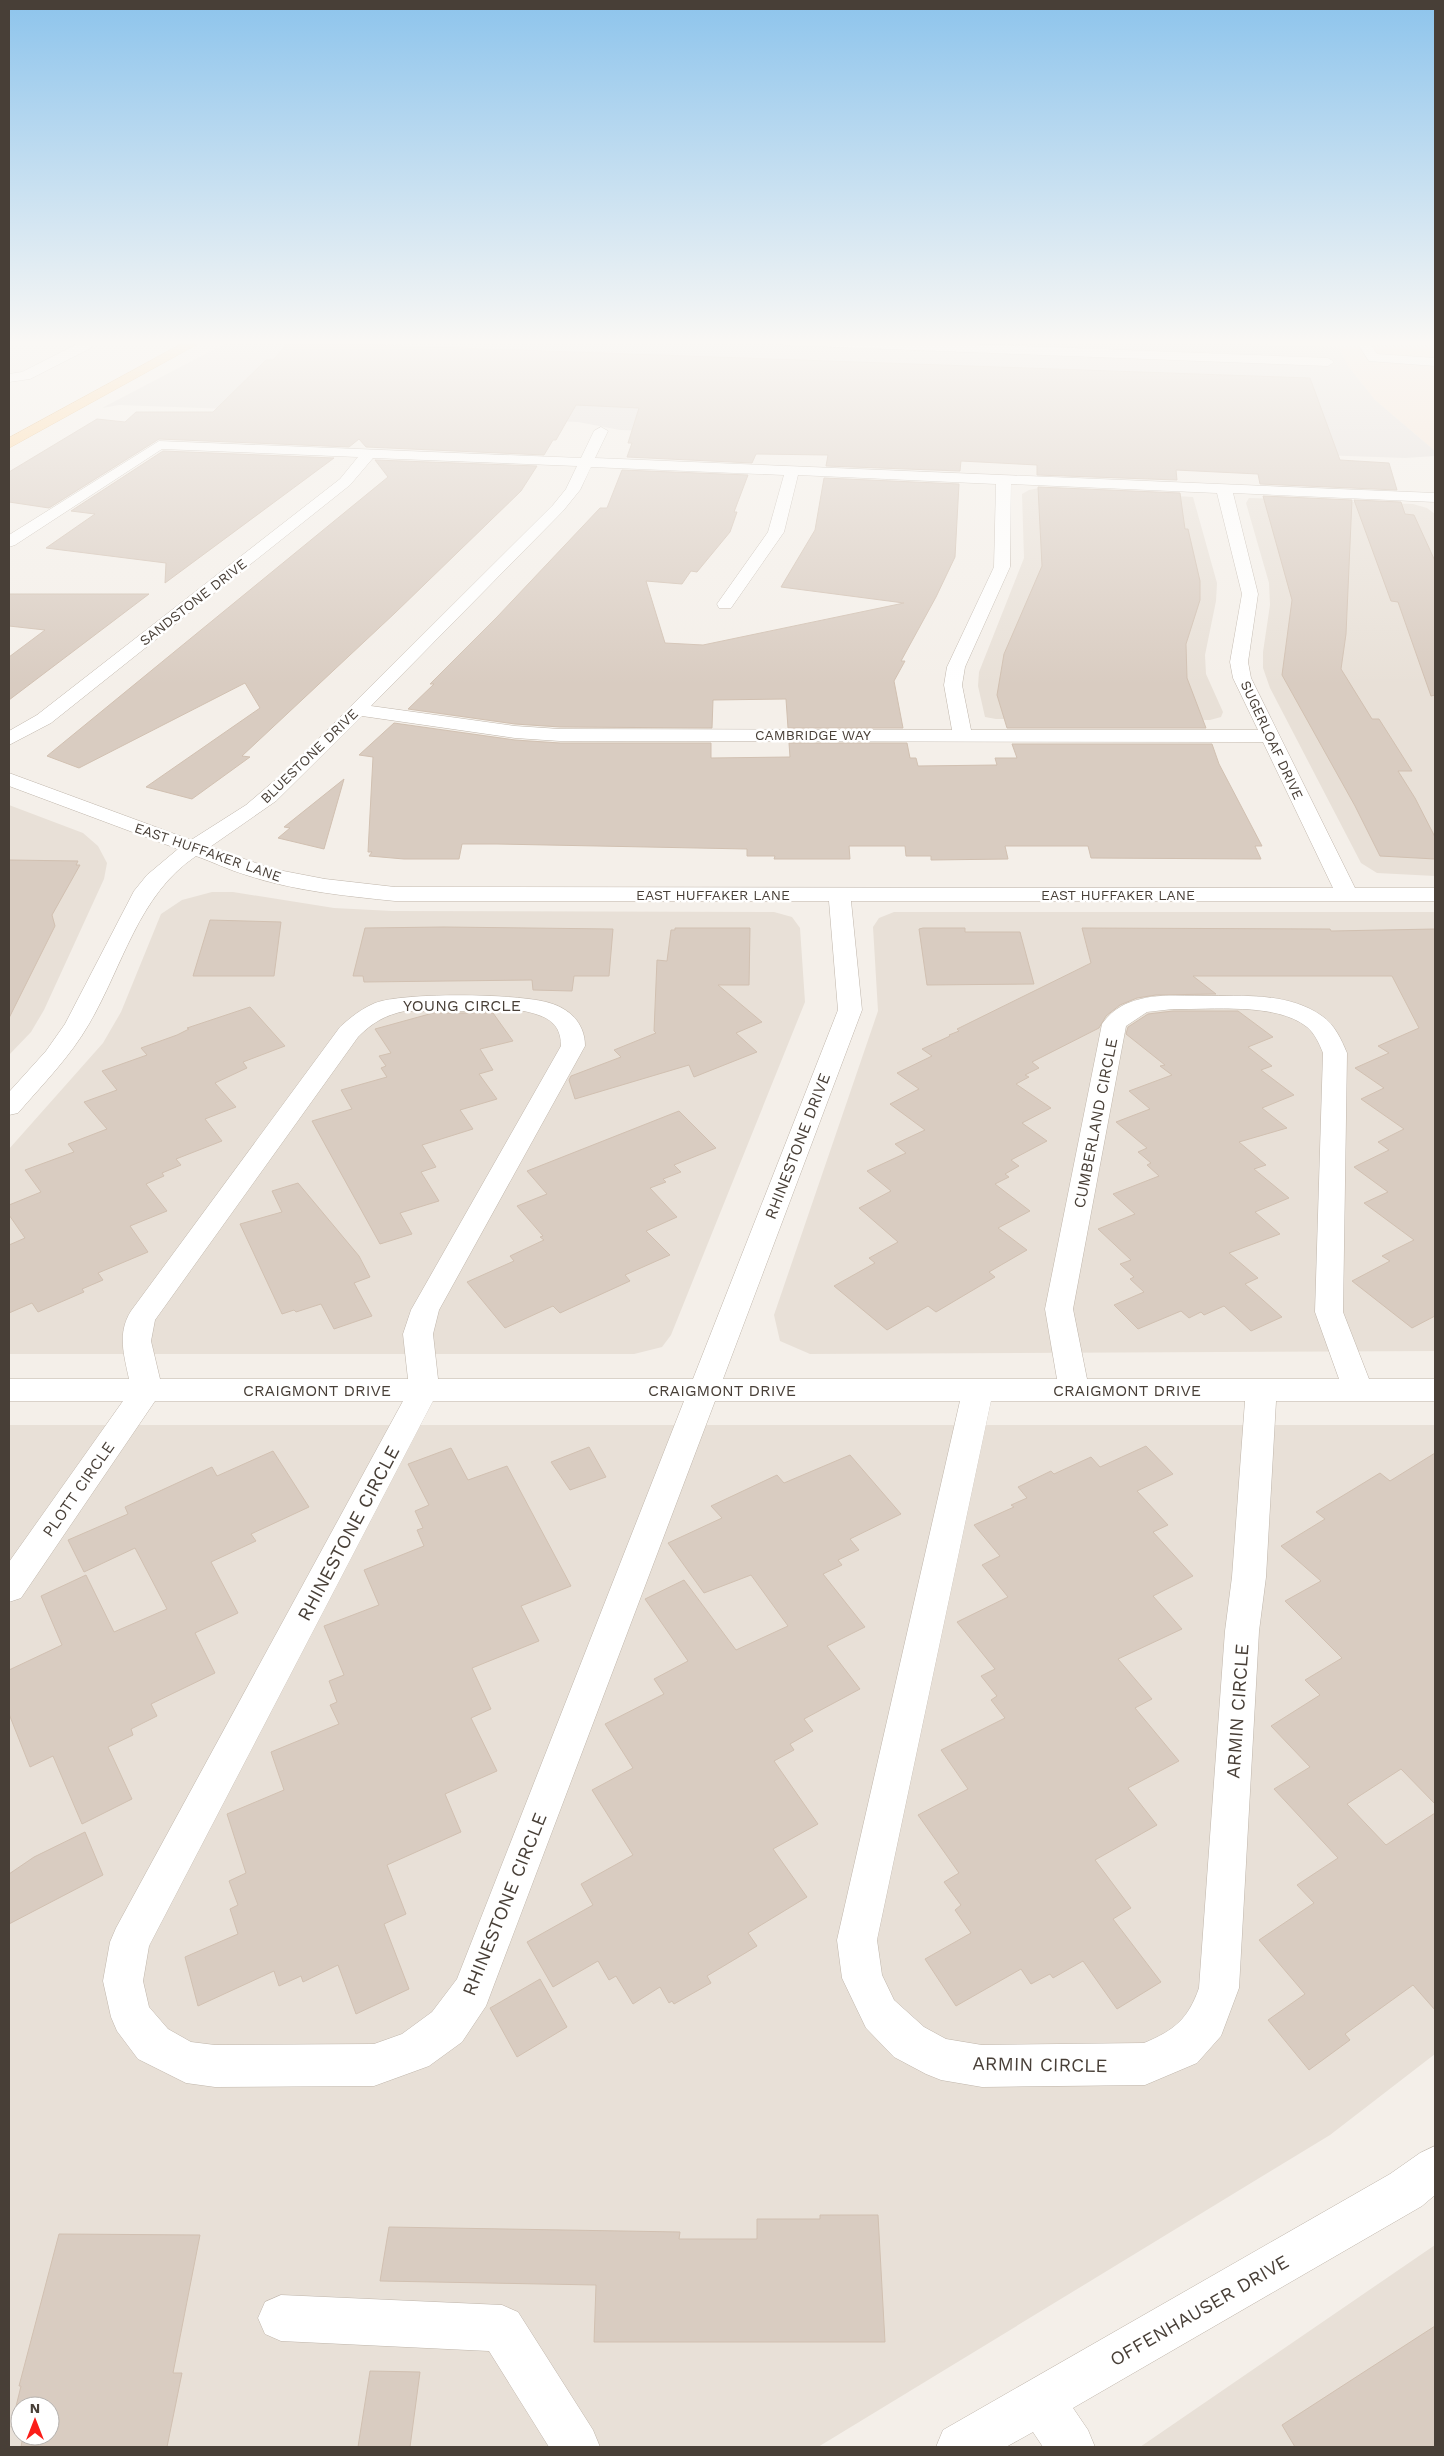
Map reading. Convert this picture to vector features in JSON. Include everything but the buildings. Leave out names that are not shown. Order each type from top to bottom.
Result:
[{"type":"street","points":[[9,542],[143,456]]},
{"type":"street","name":"SANDSTONE DRIVE","points":[[9,739],[44,719],[345,482],[368,456]]},
{"type":"street","points":[[408,456],[1435,497]]},
{"type":"street","name":"BLUESTONE DRIVE","points":[[9,1107],[55,1056],[77,1024],[142,896],[163,869],[269,797],[558,508],[573,490],[590,456]]},
{"type":"street","points":[[725,604],[776,532],[792,471]]},
{"type":"street","points":[[962,735],[953,685],[956,667],[1002,568],[1004,480]]},
{"type":"street","name":"SUGERLOAF DRIVE","points":[[1224,489],[1250,594],[1249,610],[1239,662],[1242,678],[1347,895]]},
{"type":"street","name":"CAMBRIDGE WAY","points":[[358,710],[515,732],[560,735],[1270,736]]},
{"type":"street","name":"EAST HUFFAKER LANE","points":[[9,779],[255,871],[297,882],[344,890],[395,894],[1435,895]]},
{"type":"street","name":"RHINESTONE DRIVE","points":[[703,1390],[850,1010],[839,895]]},
{"type":"street","name":"CUMBERLAND CIRCLE","points":[[1074,1390],[1059,1309],[1114,1024],[1126,1013],[1143,1005],[1175,1003],[1263,1003],[1286,1008],[1306,1016],[1322,1028],[1332,1040],[1335,1053],[1329,1312],[1358,1390]]},
{"type":"street","name":"YOUNG CIRCLE","points":[[147,1390],[136,1341],[141,1318],[349,1032],[362,1019],[384,1008],[405,1004],[524,1004],[546,1009],[563,1019],[572,1032],[573,1046],[425,1310],[418,1334],[424,1390]]},
{"type":"street","name":"CRAIGMONT DRIVE","points":[[9,1390],[1435,1390]]},
{"type":"street","name":"PLOTT CIRCLE","points":[[9,1588],[147,1390]]},
{"type":"street","name":"RHINESTONE CIRCLE","points":[[424,1390],[130,1942],[123,1981],[131,2017],[153,2044],[186,2062],[215,2066],[374,2065],[414,2051],[447,2027],[472,1992],[703,1390]]},
{"type":"street","name":"ARMIN CIRCLE","points":[[978,1390],[857,1940],[862,1978],[880,2014],[909,2042],[940,2059],[982,2066],[1146,2064],[1182,2048],[1207,2022],[1219,1988],[1242,1631],[1249,1577],[1261,1390]]},
{"type":"street","name":"OFFENHAUSER DRIVE","points":[[960,2447],[1406,2190],[1435,2168]]},
{"type":"street","points":[[281,2318],[502,2328],[576,2447]]},
{"type":"street","points":[[1040,2401],[1071,2447]]},
{"type":"shaded area","points":[[1338,456],[1435,456],[1405,458]]},
{"type":"shaded area","points":[[1039,488],[1193,497],[1217,583],[1216,601],[1205,655],[1206,674],[1223,712],[1221,717],[1210,720],[996,719],[985,717],[978,686],[979,672],[1024,558],[1022,494]]},
{"type":"shaded area","points":[[1249,498],[1413,504],[1427,508],[1435,514],[1435,876],[1377,873],[1361,863],[1270,688],[1263,668],[1263,652],[1270,605],[1269,583],[1246,503]]},
{"type":"shaded area","points":[[9,805],[83,833],[98,846],[107,863],[104,879],[44,1010],[31,1032],[9,1055]]},
{"type":"shaded area","points":[[212,892],[233,892],[334,908],[392,911],[774,912],[792,917],[800,928],[805,1002],[671,1335],[662,1347],[634,1354],[9,1354],[9,1149],[103,1043],[121,1012],[161,914],[182,900]]},
{"type":"shaded area","points":[[894,912],[1435,912],[1435,1351],[810,1354],[780,1341],[774,1315],[878,1011],[873,927],[879,918]]},
{"type":"shaded area","points":[[9,1425],[1435,1425],[1435,2054],[1330,2135],[818,2447],[9,2447]]},
{"type":"shaded area","points":[[1435,2245],[1435,2447],[1140,2447]]}]
